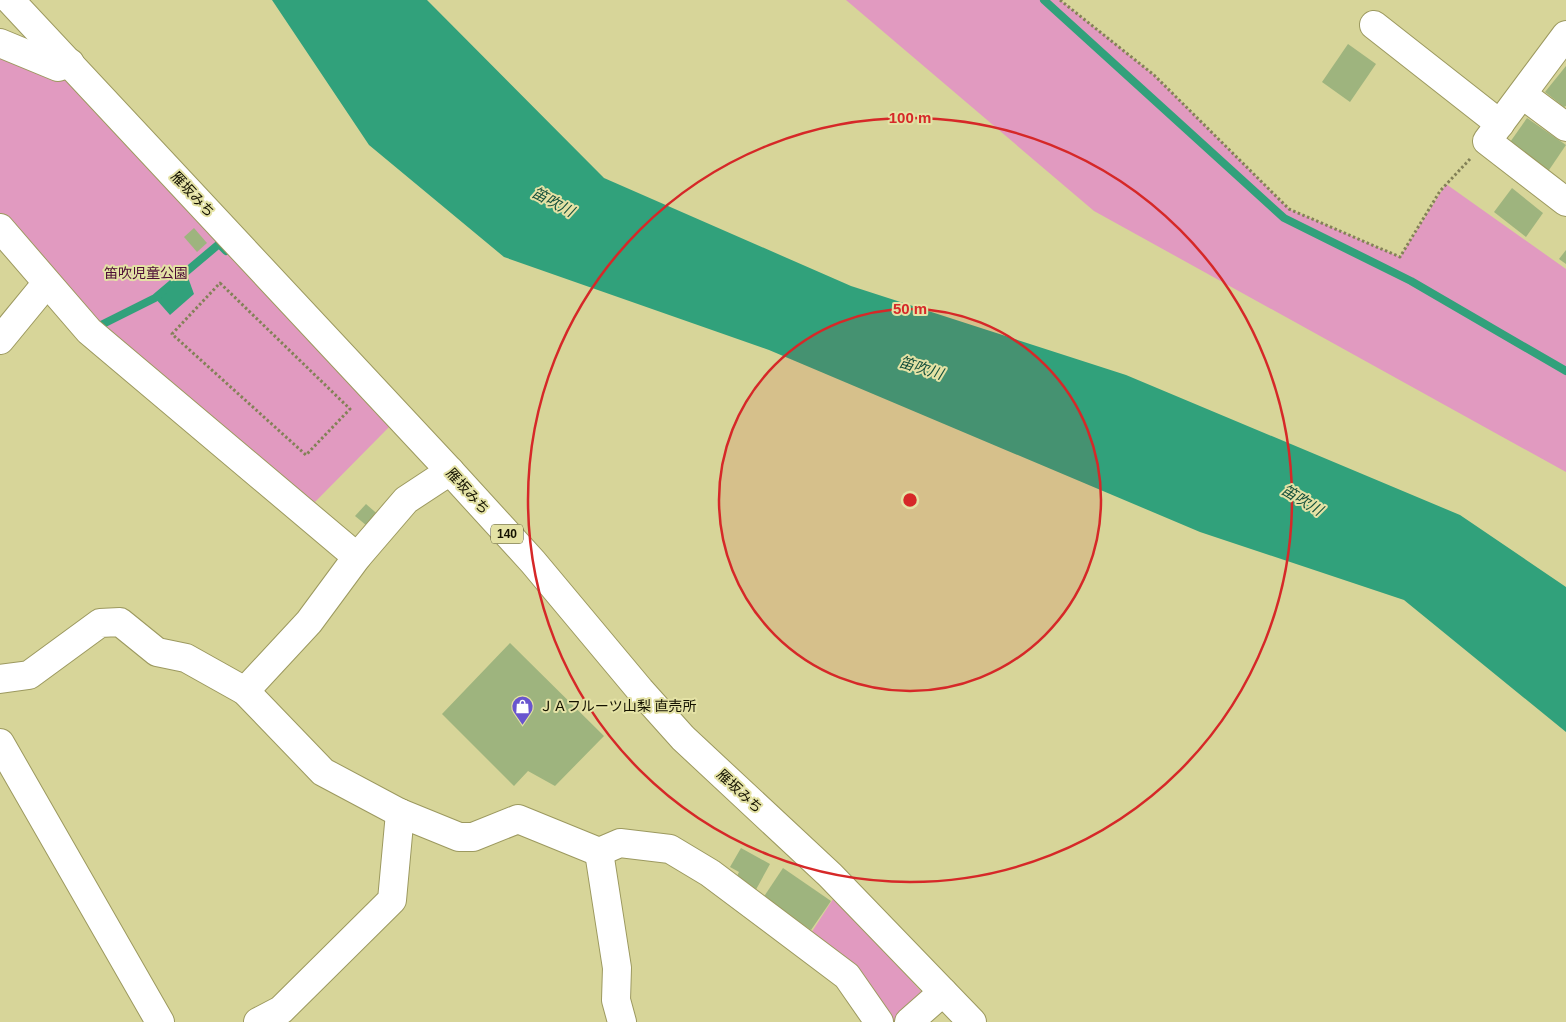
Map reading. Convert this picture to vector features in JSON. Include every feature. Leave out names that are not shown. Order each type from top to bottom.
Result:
[{"type":"main road","name":"雁坂みち","points":[[10,0],[70,62],[533,562],[640,690],[683,738],[830,875],[972,1022]]},
{"type":"main road","points":[[1374,25],[1493,132],[1566,202]]},
{"type":"main road","points":[[1493,132],[1523,95],[1566,35]]},
{"type":"main road","points":[[0,43],[58,67],[70,62]]},
{"type":"main road","points":[[1523,95],[1566,127]]},
{"type":"main road","points":[[0,228],[46,284],[89,331],[357,557]]},
{"type":"main road","points":[[0,340],[46,284]]},
{"type":"main road","points":[[245,691],[309,622],[357,557],[406,500],[450,471]]},
{"type":"main road","points":[[0,679],[29,675],[100,623],[120,622],[157,652],[186,658],[245,691],[323,772],[400,813],[459,837],[473,837],[518,819],[599,852],[620,843],[670,848],[710,873],[847,976],[880,1022]]},
{"type":"main road","points":[[0,743],[160,1022]]},
{"type":"main road","points":[[258,1022],[281,1010],[392,900],[400,813]]},
{"type":"main road","points":[[599,852],[617,968],[616,1000],[622,1022]]},
{"type":"main road","points":[[909,1022],[943,992]]},
{"type":"path","points":[[1060,0],[1154,75],[1289,209],[1400,257],[1440,191],[1493,132]]},
{"type":"path","points":[[220,283],[350,409],[306,455],[172,334],[220,283]]},
{"type":"green space","points":[[846,0],[1060,0],[1154,75],[1289,209],[1400,257],[1446,184],[1566,269],[1566,472],[1094,211]]},
{"type":"green space","name":"笛吹児童公園","points":[[0,48],[66,70],[397,419],[313,504],[46,284],[0,214]]},
{"type":"green space","points":[[835,896],[927,998],[901,1022],[879,1022],[804,944]]},
{"type":"water","name":"笛吹川","points":[[272,0],[427,0],[604,178],[851,286],[1126,375],[1460,515],[1566,587],[1566,732],[1404,600],[1200,532],[769,350],[504,257],[369,145]]},
{"type":"water","points":[[186,272],[194,294],[170,315],[155,298]]},
{"type":"building","points":[[1348,44],[1376,64],[1350,102],[1322,82]]},
{"type":"building","points":[[1566,66],[1566,106],[1564,107],[1545,92]]},
{"type":"building","points":[[1527,118],[1566,145],[1547,173],[1508,145]]},
{"type":"building","points":[[1512,188],[1543,213],[1526,237],[1494,212]]},
{"type":"building","points":[[194,228],[207,243],[197,252],[184,237]]},
{"type":"building","points":[[1566,250],[1566,264],[1559,259]]},
{"type":"building","points":[[366,504],[382,518],[372,530],[355,516]]},
{"type":"building","name":"ＪＡフルーツ山梨 直売所","points":[[510,643],[604,736],[555,786],[528,771],[514,786],[442,714]]},
{"type":"building","points":[[741,848],[770,864],[753,895],[733,884],[739,872],[730,867]]},
{"type":"building","points":[[783,868],[831,901],[811,930],[763,898]]},
{"type":"waterway","points":[[1044,0],[1284,218],[1411,281],[1566,371]]},
{"type":"waterway","points":[[95,328],[155,298],[219,244],[226,251]]},
{"type":"place","name":"ＪＡフルーツ山梨 直売所","points":[[523,725]]}]
